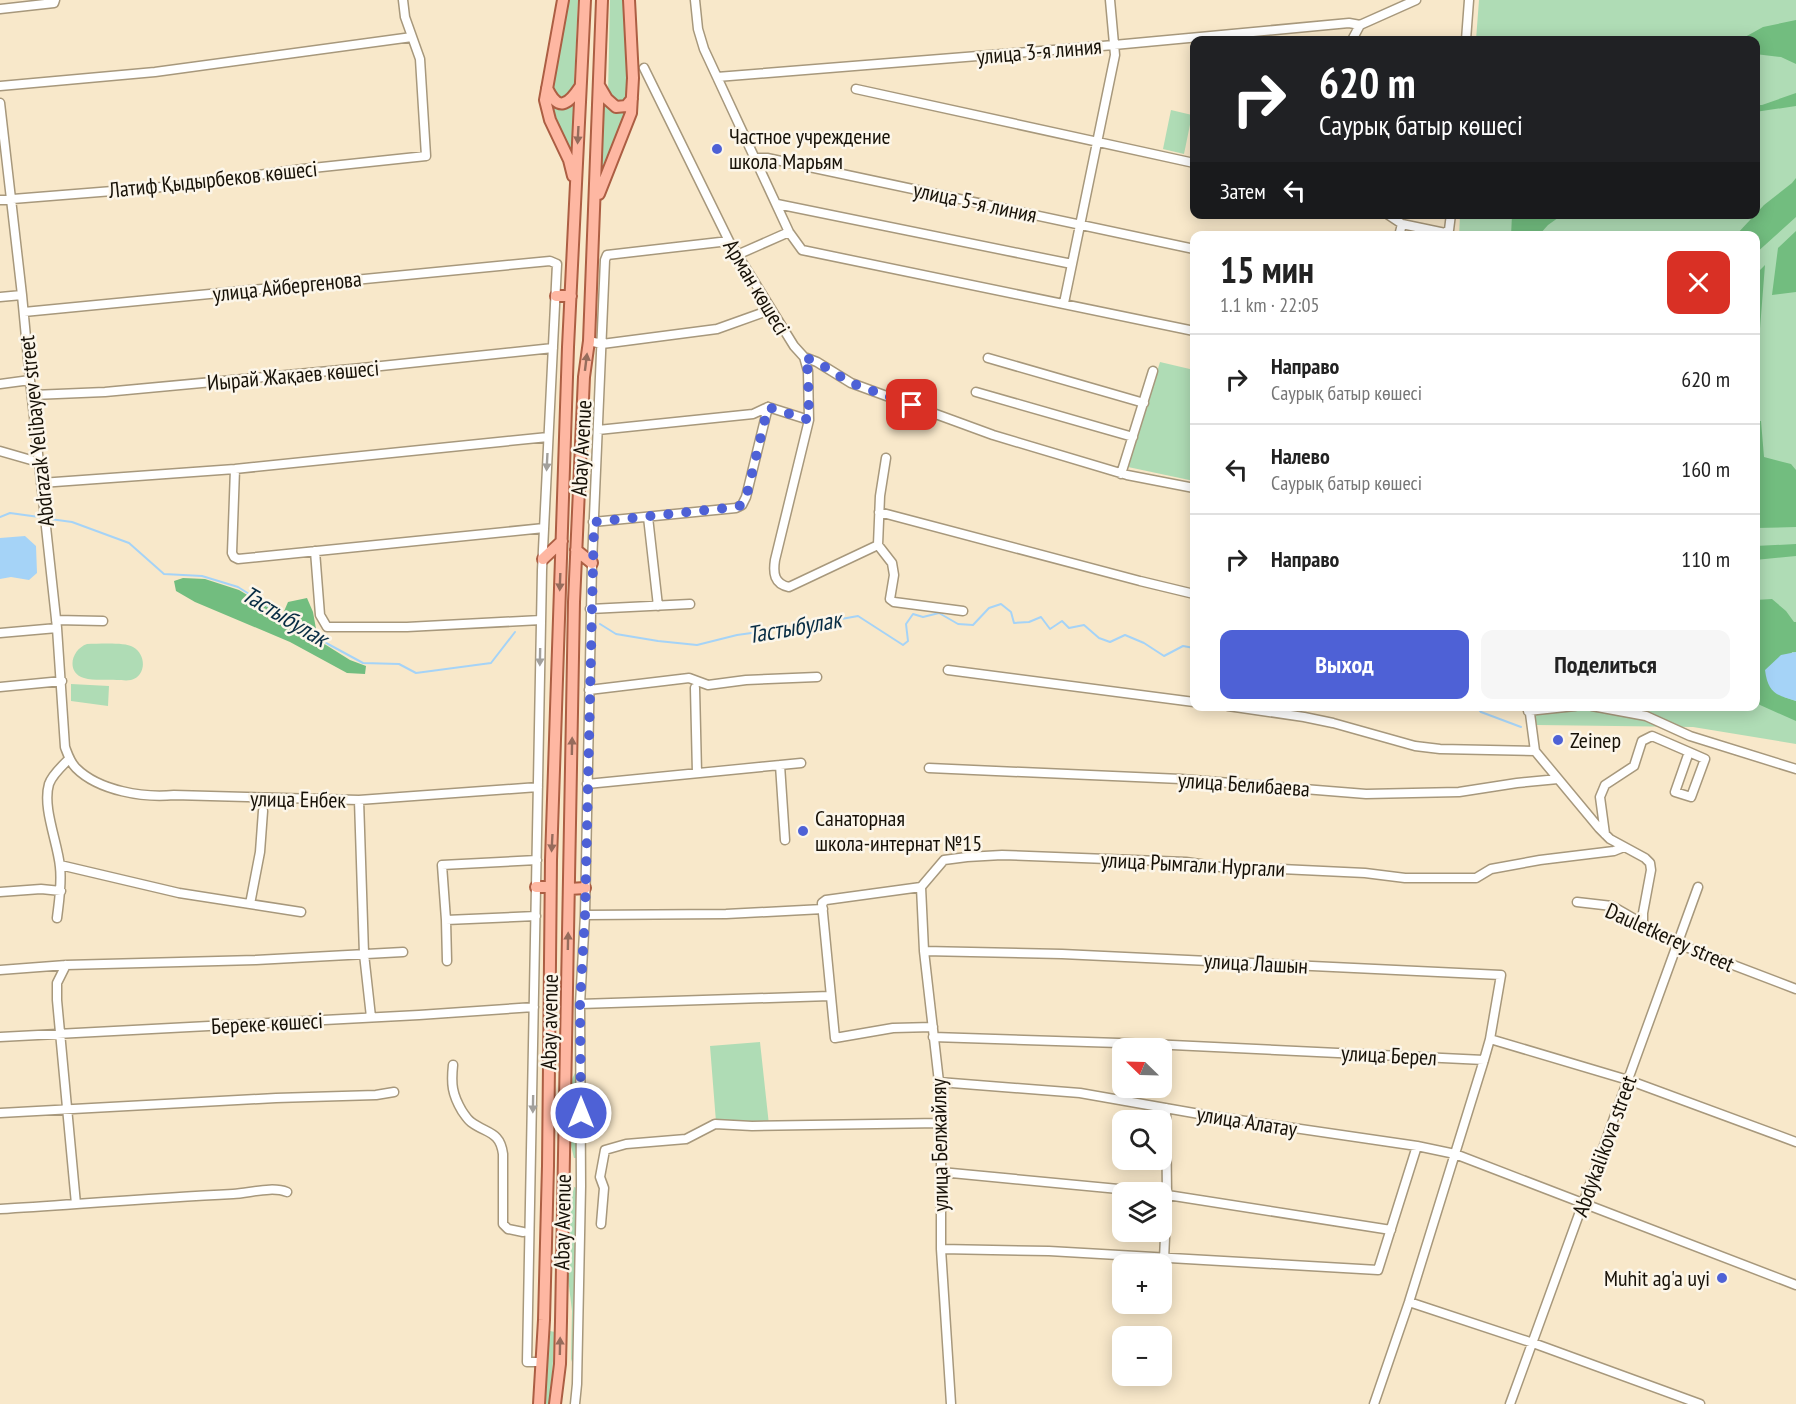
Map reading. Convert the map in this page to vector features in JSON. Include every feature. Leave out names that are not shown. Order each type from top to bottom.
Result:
[{"type":"main road","points":[[563,0],[545,100],[547,110],[569,160],[576,186]]},
{"type":"main road","name":"Abay Avenue","points":[[554,784],[570,318],[585,0]]},
{"type":"main road","name":"Abay Avenue","points":[[555,1404],[560,1364],[576,550],[584,377],[589,341],[602,0]]},
{"type":"main road","points":[[593,213],[602,182],[627,124],[632,99],[629,0]]},
{"type":"main road","points":[[600,86],[607,99],[616,107],[626,106],[632,99]]},
{"type":"main road","points":[[547,88],[555,102],[565,103],[572,99],[580,87]]},
{"type":"main road","points":[[556,296],[571,296]]},
{"type":"main road","points":[[570,318],[589,318]]},
{"type":"main road","points":[[543,560],[562,541]]},
{"type":"main road","points":[[576,550],[591,563]]},
{"type":"main road","name":"Abay avenue","points":[[539,1404],[544,1320],[548,1166],[550,887],[554,784]]},
{"type":"main road","points":[[536,887],[550,887]]},
{"type":"main road","points":[[569,889],[585,888]]},
{"type":"main road","points":[[544,1320],[561,1321]]},
{"type":"street","points":[[0,9],[54,3],[55,0]]},
{"type":"street","points":[[0,86],[155,72],[412,37],[405,17],[403,0]]},
{"type":"street","points":[[695,0],[698,28],[704,49],[789,232],[802,249],[1190,330]]},
{"type":"street","points":[[1064,303],[1116,55],[1110,0]]},
{"type":"street","points":[[1354,36],[1360,25],[1416,0]]},
{"type":"street","points":[[1466,36],[1469,0]]},
{"type":"street","name":"улица 3-я линия","points":[[1210,36],[1349,23],[1360,25]]},
{"type":"street","name":"Латиф Қыдырбеков көшесі","points":[[0,200],[175,186],[426,156],[420,59],[412,37]]},
{"type":"street","name":"улица 3-я линия","points":[[717,76],[1190,38]]},
{"type":"street","name":"Арман көшесі","points":[[644,68],[729,241],[770,310],[804,357],[808,371],[809,420],[775,560],[775,578],[781,585],[789,587],[878,545]]},
{"type":"street","points":[[856,89],[1190,162]]},
{"type":"street","name":"Abdrazak Yelibayev street","points":[[0,103],[57,624],[65,747],[69,759]]},
{"type":"street","name":"улица 5-я линия","points":[[755,158],[767,158],[1190,248]]},
{"type":"street","points":[[777,204],[1072,264]]},
{"type":"street","points":[[1394,219],[1402,224],[1435,231]]},
{"type":"street","points":[[1400,231],[1402,224]]},
{"type":"street","points":[[737,255],[789,232]]},
{"type":"street","points":[[575,1404],[578,1364],[580,1226],[580,1004],[585,915],[591,563],[605,260],[607,255],[729,241]]},
{"type":"street","name":"улица Айбергенова","points":[[24,312],[551,261],[557,264],[556,296]]},
{"type":"street","points":[[0,297],[22,295]]},
{"type":"street","points":[[541,1362],[527,1362],[541,620],[556,296]]},
{"type":"street","points":[[590,297],[602,298]]},
{"type":"street","points":[[589,341],[602,344],[717,329],[770,310]]},
{"type":"street","name":"Иырай Жақаев көшесі","points":[[33,396],[140,389],[553,348]]},
{"type":"street","points":[[804,357],[817,362],[851,383],[993,435],[1121,474],[1190,487]]},
{"type":"street","points":[[988,358],[1144,403]]},
{"type":"street","points":[[1121,474],[1154,371]]},
{"type":"street","points":[[0,384],[30,380]]},
{"type":"street","points":[[976,392],[1133,437]]},
{"type":"street","points":[[598,430],[753,414],[768,407],[809,420]]},
{"type":"street","points":[[594,522],[742,505],[746,498],[768,407]]},
{"type":"street","points":[[41,483],[235,469],[548,437]]},
{"type":"street","points":[[0,451],[38,462]]},
{"type":"street","points":[[886,458],[880,496],[878,545],[892,563],[894,575],[890,599],[894,602],[963,610]]},
{"type":"street","points":[[235,469],[232,554],[237,559],[544,528]]},
{"type":"street","points":[[879,512],[1190,593]]},
{"type":"street","points":[[648,517],[658,606]]},
{"type":"street","points":[[315,551],[320,615],[327,627],[407,627],[541,620]]},
{"type":"street","points":[[591,609],[690,604]]},
{"type":"street","points":[[0,633],[57,624],[103,621]]},
{"type":"street","points":[[948,670],[1190,701]]},
{"type":"street","points":[[589,690],[688,678],[708,685],[746,680],[817,676]]},
{"type":"street","points":[[0,687],[62,681]]},
{"type":"street","points":[[694,688],[698,773]]},
{"type":"street","points":[[1263,711],[1334,723],[1415,746],[1440,749],[1535,751]]},
{"type":"street","points":[[1528,711],[1535,751],[1605,834],[1646,858],[1650,863],[1643,925]]},
{"type":"street","points":[[1619,711],[1646,716],[1690,736],[1796,769]]},
{"type":"street","points":[[1605,834],[1600,796],[1605,785],[1634,766],[1642,741],[1652,736],[1706,759],[1691,797],[1675,792],[1689,752]]},
{"type":"street","points":[[57,918],[60,865],[51,830],[48,793],[50,782],[69,759]]},
{"type":"street","name":"улица Енбек","points":[[69,759],[75,767],[95,781],[124,792],[144,796],[359,800],[538,787]]},
{"type":"street","points":[[587,784],[801,763]]},
{"type":"street","points":[[780,765],[785,840]]},
{"type":"street","name":"улица Белибаева","points":[[929,768],[1181,779],[1366,794],[1460,792],[1558,779]]},
{"type":"street","points":[[359,800],[364,954],[370,1017]]},
{"type":"street","points":[[250,904],[260,852],[263,810]]},
{"type":"street","name":"улица Рымгали Нургали","points":[[921,887],[944,860],[1002,855],[1186,862],[1241,870],[1281,869],[1365,873],[1405,878],[1476,878],[1491,869],[1540,860],[1614,851],[1624,847]]},
{"type":"street","points":[[447,961],[442,865],[537,860]]},
{"type":"street","points":[[60,865],[178,893],[301,912]]},
{"type":"street","points":[[580,1004],[830,996],[822,903],[826,900],[921,887]]},
{"type":"street","name":"улица Белжайляу","points":[[921,887],[924,951],[939,1082],[941,1249],[951,1404]]},
{"type":"street","name":"Abdykalikova street","points":[[1510,1404],[1698,887]]},
{"type":"street","points":[[0,892],[41,889],[60,891]]},
{"type":"street","name":"Dauletkerey street","points":[[1577,902],[1612,906],[1678,944],[1796,990]]},
{"type":"street","points":[[585,915],[726,914],[823,909]]},
{"type":"street","points":[[446,920],[536,916]]},
{"type":"street","name":"улица Лашын","points":[[924,951],[1062,954],[1501,975],[1484,1060]]},
{"type":"street","points":[[0,970],[66,965],[256,960],[403,952]]},
{"type":"street","points":[[66,965],[57,983],[76,1204]]},
{"type":"street","name":"улица Берел","points":[[830,996],[835,1038],[893,1028],[1151,1044],[1484,1060]]},
{"type":"street","name":"Береке көшесі","points":[[0,1037],[534,1008]]},
{"type":"street","points":[[1490,1039],[1628,1080],[1796,1142]]},
{"type":"street","points":[[1374,1404],[1409,1302],[1452,1153],[1484,1060]]},
{"type":"street","points":[[453,1065],[452,1088],[455,1099],[472,1124],[492,1133],[502,1144],[503,1224],[508,1229],[523,1232]]},
{"type":"street","name":"улица Алатау","points":[[939,1082],[1080,1093],[1452,1153],[1796,1285]]},
{"type":"street","points":[[0,1113],[376,1095],[394,1092]]},
{"type":"street","points":[[1164,1182],[1166,1108]]},
{"type":"street","points":[[601,1224],[604,1188],[600,1177],[605,1150],[626,1144],[686,1139],[715,1124],[752,1126],[941,1123]]},
{"type":"street","points":[[1172,1259],[1378,1270],[1417,1146]]},
{"type":"street","points":[[941,1172],[1112,1188]]},
{"type":"street","points":[[0,1209],[244,1194],[280,1189],[287,1192]]},
{"type":"street","points":[[1172,1195],[1391,1230]]},
{"type":"street","points":[[941,1249],[1049,1251],[1112,1255]]},
{"type":"street","points":[[1409,1302],[1533,1343],[1700,1404]]},
{"type":"green space","points":[[568,0],[578,0],[574,84],[569,98],[558,99],[553,88]]},
{"type":"green space","points":[[610,0],[625,0],[630,71],[628,95],[617,103],[608,94]]},
{"type":"green space","points":[[1479,0],[1796,0],[1796,744],[1693,727],[1537,725],[1534,716],[1534,711],[1760,711],[1760,231],[1459,231],[1460,219],[1760,219],[1760,36],[1476,36]]},
{"type":"green space","points":[[1796,20],[1796,64],[1781,57],[1760,55],[1760,36],[1747,36],[1763,27]]},
{"type":"green space","points":[[1796,93],[1796,106],[1760,111],[1760,105]]},
{"type":"green space","points":[[577,100],[573,157],[553,121],[549,104],[564,109]]},
{"type":"green space","points":[[603,102],[615,112],[622,112],[630,108],[621,133],[600,175]]},
{"type":"green space","points":[[1171,110],[1190,115],[1184,154],[1163,149]]},
{"type":"green space","points":[[1796,178],[1796,217],[1760,249],[1760,231],[1740,231],[1751,219],[1760,219],[1760,209]]},
{"type":"green space","points":[[1512,219],[1556,219],[1543,231],[1511,231]]},
{"type":"green space","points":[[1796,231],[1796,292],[1772,295],[1778,248]]},
{"type":"green space","points":[[1765,265],[1760,328],[1760,270]]},
{"type":"green space","points":[[1160,362],[1190,369],[1190,480],[1128,467]]},
{"type":"green space","points":[[1760,421],[1764,457],[1791,464],[1796,470],[1796,527],[1760,528]]},
{"type":"green space","points":[[1796,544],[1796,556],[1760,560],[1760,546]]},
{"type":"green space","points":[[183,578],[205,579],[239,590],[282,616],[288,602],[307,598],[313,612],[318,640],[350,660],[366,666],[365,674],[347,673],[290,642],[195,602],[176,591],[174,581]]},
{"type":"green space","points":[[1772,599],[1796,622],[1796,652],[1792,652],[1784,697],[1796,701],[1796,721],[1760,705],[1760,600]]},
{"type":"green space","points":[[87,644],[118,644],[133,647],[141,655],[143,665],[140,674],[129,680],[96,680],[78,675],[73,666],[74,655]]},
{"type":"green space","points":[[71,684],[109,686],[108,706],[71,701]]},
{"type":"green space","points":[[760,1042],[769,1125],[716,1122],[710,1046]]},
{"type":"green space","points":[[575,1073],[578,1074],[578,1158],[574,1158],[570,1142],[572,1079]]},
{"type":"green space","points":[[574,1187],[577,1188],[574,1361],[572,1362],[572,1311],[568,1278],[571,1201]]},
{"type":"green space","points":[[550,1331],[555,1332],[550,1404],[544,1404]]},
{"type":"water","points":[[25,536],[36,546],[37,573],[29,580],[11,577],[0,579],[0,538]]},
{"type":"water","points":[[1796,652],[1796,701],[1774,692],[1768,684],[1765,670],[1781,655]]},
{"type":"waterway","name":"Тастыбулак","points":[[0,517],[10,513],[39,517]]},
{"type":"waterway","name":"Тастыбулак","points":[[50,519],[72,522],[129,543],[164,574],[202,576],[238,587],[328,644],[363,663],[399,664],[416,673],[491,663],[515,632]]},
{"type":"waterway","name":"Тастыбулак","points":[[600,624],[616,634],[697,645],[737,635],[858,616],[903,645],[908,641],[906,624],[913,614],[923,617],[939,613],[958,624],[973,625],[989,608],[1001,604],[1011,612],[1014,623],[1029,622],[1041,617],[1050,629],[1062,621],[1069,628],[1084,625],[1099,638],[1110,642],[1125,635],[1144,643],[1164,656],[1183,646],[1190,647]]},
{"type":"waterway","name":"Тастыбулак","points":[[1480,711],[1521,727]]},
{"type":"place","name":"Частное учреждение школа Марьям","points":[[717,149]]},
{"type":"place","name":"Zeinep","points":[[1558,740]]},
{"type":"place","name":"Санаторная школа-интернат №15","points":[[803,831]]},
{"type":"place","name":"Muhit ag'a uyi","points":[[1722,1278]]},
{"type":"route","points":[[581,1113],[580,1004],[585,915],[591,563],[594,522],[742,505],[746,498],[768,407],[809,420],[808,371],[804,357],[817,362],[851,383],[912,405]]}]
